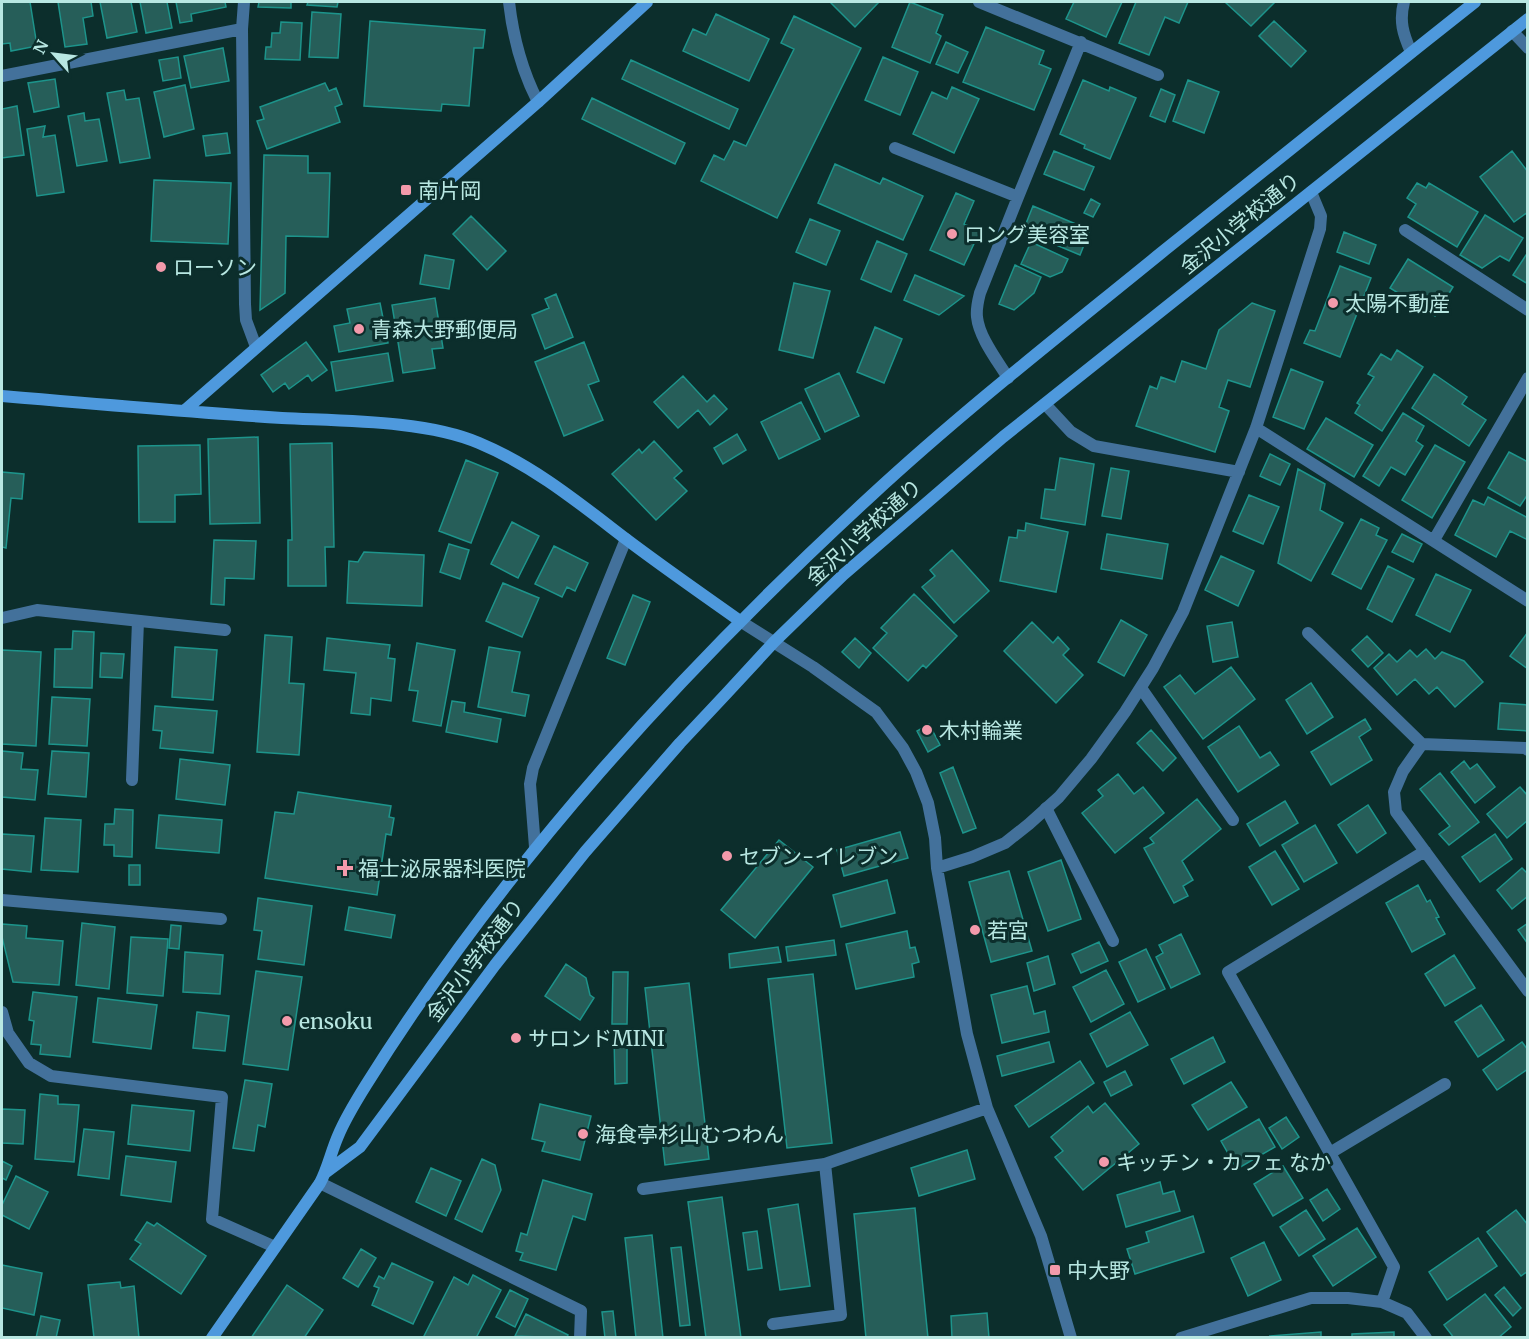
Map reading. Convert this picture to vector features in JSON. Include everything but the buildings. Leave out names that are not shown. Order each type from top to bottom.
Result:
[{"type":"street","points":[[244,2],[242,30],[245,304],[246,320],[256,347]]},
{"type":"street","points":[[509,2],[512,29],[527,81],[538,102]]},
{"type":"street","points":[[184,411],[538,102],[647,2]]},
{"type":"street","points":[[978,2],[1158,75]]},
{"type":"street","points":[[1404,2],[1401,20],[1402,33],[1411,52]]},
{"type":"street","name":"金沢小学校通り","points":[[323,1178],[338,1135],[370,1079],[431,986],[535,848],[630,738],[740,621],[874,493],[1008,378],[1475,2]]},
{"type":"street","name":"金沢小学校通り","points":[[212,1338],[323,1178],[360,1147],[539,908],[680,743],[774,642],[843,575],[909,517],[1045,404],[1527,19]]},
{"type":"street","points":[[2,76],[242,30]]},
{"type":"street","points":[[1512,32],[1527,48]]},
{"type":"street","points":[[1008,378],[982,333],[977,319],[980,292],[1081,42]]},
{"type":"street","points":[[896,148],[1018,197]]},
{"type":"street","points":[[937,868],[1005,843],[1029,824],[1059,797],[1091,759],[1140,688],[1182,612],[1256,428],[1320,229],[1321,216],[1311,192]]},
{"type":"street","points":[[1405,230],[1527,310]]},
{"type":"street","points":[[1434,540],[1527,378]]},
{"type":"street","points":[[2,396],[373,423],[432,429],[477,442],[518,461],[556,485],[626,539],[740,621],[876,712],[903,748],[928,803],[935,838],[937,868],[967,1034],[987,1108],[1041,1236],[1071,1338]]},
{"type":"street","points":[[1045,404],[1071,432],[1094,446],[1239,472]]},
{"type":"street","points":[[1256,428],[1527,601]]},
{"type":"street","points":[[535,848],[530,784],[533,768],[626,539]]},
{"type":"street","points":[[2,618],[38,610],[225,630]]},
{"type":"street","points":[[132,780],[138,621]]},
{"type":"street","points":[[1308,633],[1422,744],[1525,748],[1527,750]]},
{"type":"street","points":[[1140,688],[1233,820]]},
{"type":"street","points":[[1422,744],[1403,771],[1394,792],[1396,812],[1527,991]]},
{"type":"street","points":[[1046,808],[1113,940]]},
{"type":"street","points":[[1382,1302],[1394,1267],[1228,972],[1425,851]]},
{"type":"street","points":[[2,900],[221,919]]},
{"type":"street","points":[[2,1012],[8,1033],[29,1064],[51,1076],[222,1097],[212,1219],[275,1247]]},
{"type":"street","points":[[1330,1153],[1445,1084]]},
{"type":"street","points":[[643,1189],[825,1164],[987,1108]]},
{"type":"street","points":[[773,1324],[841,1315],[825,1164]]},
{"type":"street","points":[[323,1178],[581,1311],[580,1338]]},
{"type":"street","points":[[1181,1338],[1311,1298],[1348,1298],[1382,1302],[1407,1313],[1426,1338]]},
{"type":"place","name":"南片岡","points":[[406,190]]},
{"type":"place","name":"ロング美容室","points":[[952,234]]},
{"type":"place","name":"ローソン","points":[[161,267]]},
{"type":"place","name":"太陽不動産","points":[[1333,303]]},
{"type":"place","name":"青森大野郵便局","points":[[359,329]]},
{"type":"place","name":"木村輪業","points":[[927,730]]},
{"type":"place","name":"セブン-イレブン","points":[[727,856]]},
{"type":"place","name":"福士泌尿器科医院","points":[[345,868]]},
{"type":"place","name":"若宮","points":[[975,930]]},
{"type":"place","name":"ensoku","points":[[287,1021]]},
{"type":"place","name":"サロンドMINI","points":[[516,1038]]},
{"type":"place","name":"海食亭杉山むつわん","points":[[583,1134]]},
{"type":"place","name":"キッチン・カフェ なか","points":[[1104,1162]]},
{"type":"place","name":"中大野","points":[[1055,1270]]}]
